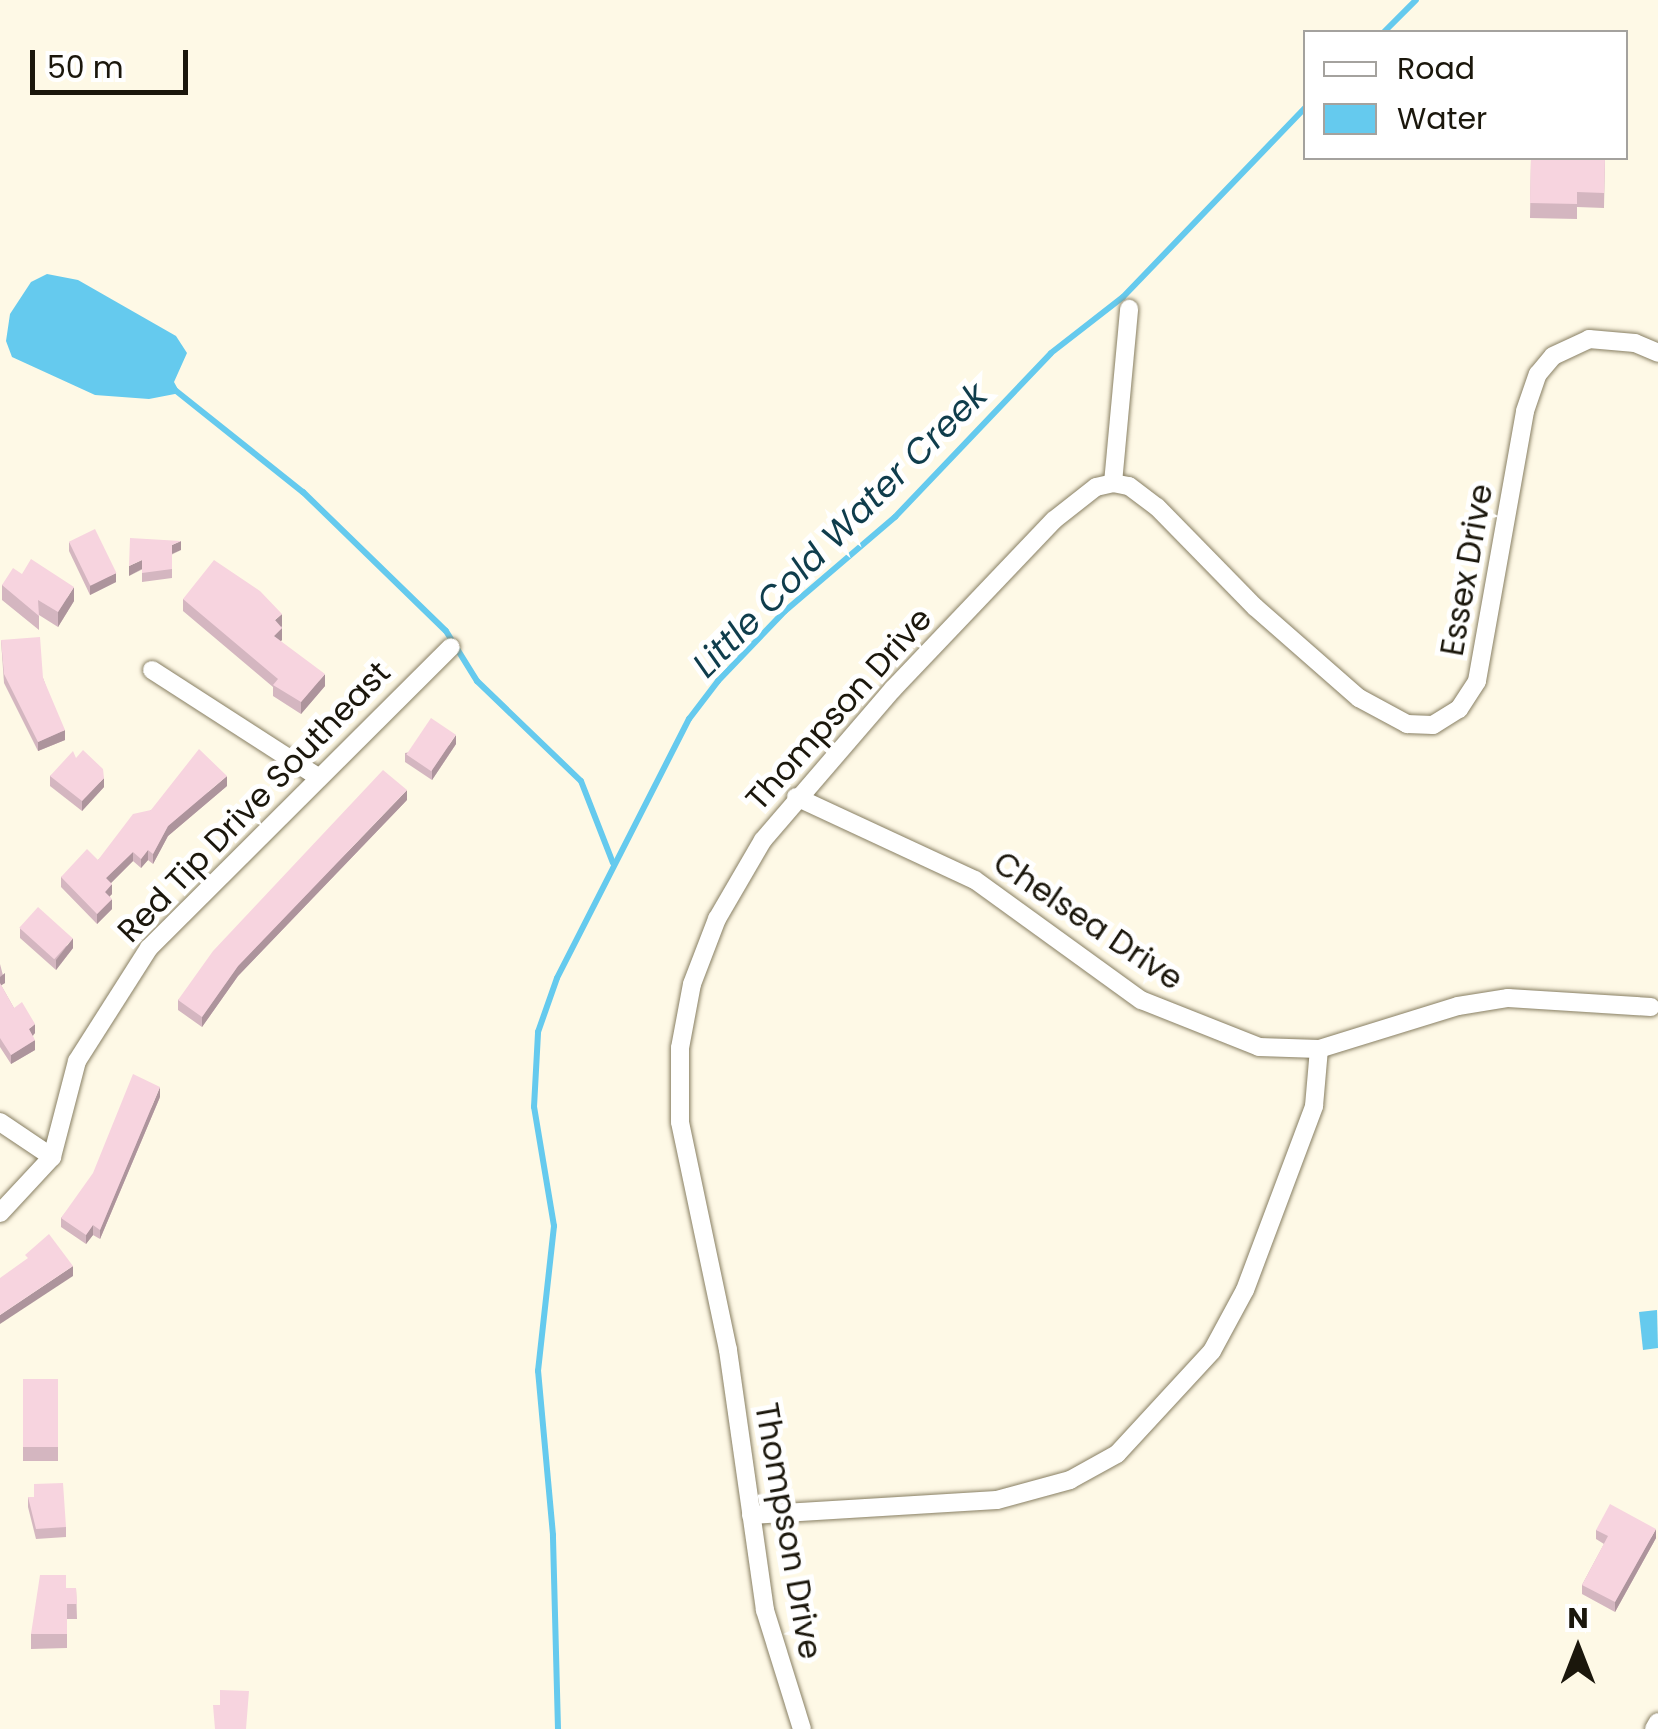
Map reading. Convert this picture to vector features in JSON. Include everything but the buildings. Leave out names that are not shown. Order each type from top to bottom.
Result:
[{"type":"street","points":[[1113,484],[1129,310]]},
{"type":"street","name":"Essex Drive","points":[[1113,484],[1129,486],[1157,506],[1254,607],[1359,698],[1407,724],[1433,725],[1458,708],[1476,681],[1525,411],[1538,374],[1553,356],[1590,339],[1636,343],[1658,353]]},
{"type":"street","name":"Thompson Drive","points":[[802,1729],[776,1656],[728,1350],[680,1122],[680,1048],[692,984],[717,919],[796,797],[1054,520],[1096,487],[1113,484]]},
{"type":"street","name":"Red Tip Drive Southeast","points":[[0,1213],[52,1157],[77,1061],[119,988],[149,948],[315,775],[450,647]]},
{"type":"street","points":[[152,670],[315,775]]},
{"type":"street","name":"Chelsea Drive","points":[[796,797],[975,880],[1154,1007],[1258,1047],[1319,1049],[1483,1000],[1651,1007]]},
{"type":"street","points":[[751,1515],[996,1500],[1070,1480],[1117,1454],[1212,1350],[1245,1290],[1314,1106],[1319,1049]]},
{"type":"street","points":[[0,1122],[52,1157]]},
{"type":"street","points":[[1654,1729],[1658,1722]]},
{"type":"water","points":[[47,274],[78,280],[176,336],[187,353],[174,382],[180,393],[149,399],[95,395],[12,357],[6,341],[10,314],[31,282]]},
{"type":"water","points":[[1657,1310],[1658,1348],[1643,1350],[1639,1312]]},
{"type":"waterway","name":"Little Cold Water Creek","points":[[1386,30],[1416,0]]},
{"type":"waterway","name":"Little Cold Water Creek","points":[[558,1729],[553,1535],[538,1371],[554,1226],[534,1107],[538,1032],[557,978],[689,719],[718,681],[785,611],[895,517],[1051,353],[1123,297],[1303,110]]},
{"type":"waterway","points":[[175,390],[303,492],[446,631],[477,681],[581,781],[613,863]]}]
